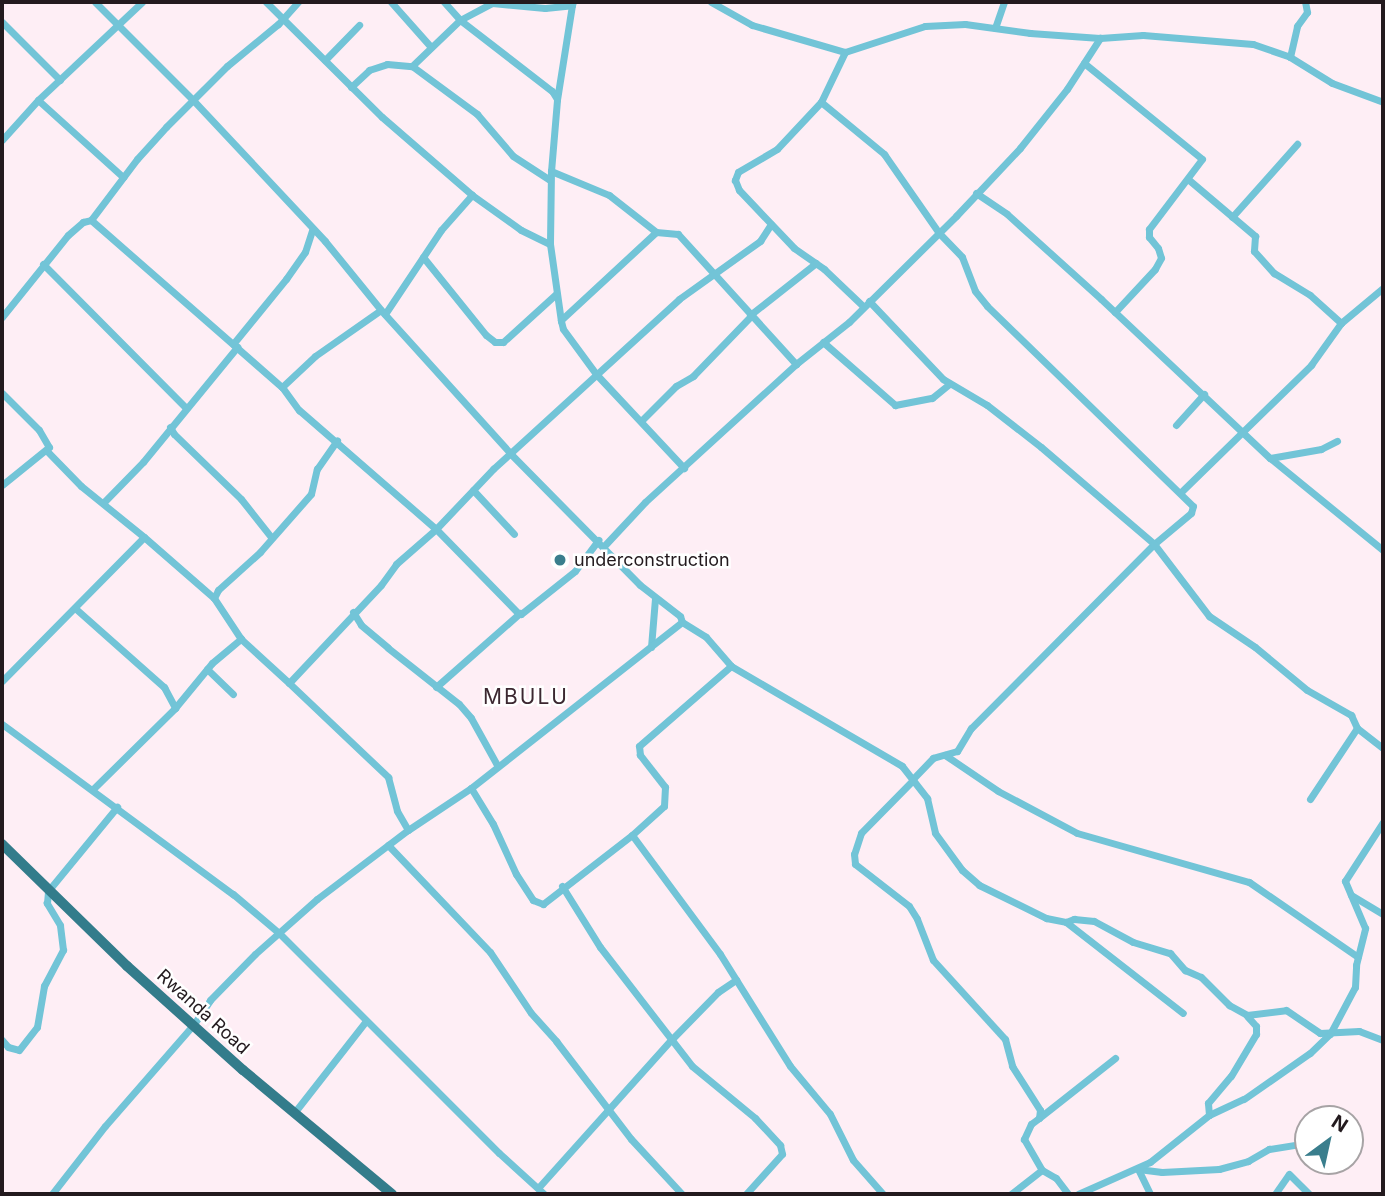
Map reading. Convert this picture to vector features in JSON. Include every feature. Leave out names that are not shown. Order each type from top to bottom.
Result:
[{"type":"highway","name":"Rwanda Road","points":[[2,844],[48,891],[194,1024],[294,1113],[392,1194]]},
{"type":"street","points":[[95,2],[194,101],[511,454],[655,598],[706,637],[731,666],[891,758],[927,798],[935,833],[962,870],[991,893],[1046,918],[1066,922],[1183,1013]]},
{"type":"street","points":[[2,140],[38,100],[142,2]]},
{"type":"street","points":[[266,2],[352,87],[472,195],[521,230],[550,244]]},
{"type":"street","points":[[2,317],[43,264],[83,222],[91,220],[137,159],[227,66],[282,20],[298,2]]},
{"type":"street","points":[[391,2],[430,47]]},
{"type":"street","points":[[444,2],[460,20],[552,91],[557,100]]},
{"type":"street","points":[[711,2],[752,24],[845,52],[926,26],[965,24],[1100,38],[1143,35],[1253,44],[1290,57],[1332,83],[1383,102]]},
{"type":"street","points":[[991,2],[1002,5],[995,29]]},
{"type":"street","points":[[1290,57],[1297,26],[1307,12],[1305,2]]},
{"type":"street","points":[[412,66],[460,20],[492,3],[545,8],[573,4],[557,100],[551,175],[550,244],[561,321],[563,329],[596,374],[642,420],[684,468]]},
{"type":"street","points":[[2,22],[60,80]]},
{"type":"street","points":[[325,61],[359,25]]},
{"type":"street","points":[[604,546],[645,502],[796,364],[849,322],[939,233],[1020,148],[1100,38]]},
{"type":"street","points":[[845,52],[821,102],[777,149],[736,175],[736,186],[802,255],[866,303],[949,384],[987,405],[1154,544],[1209,616],[1255,647],[1307,690],[1352,715],[1357,728],[1383,748]]},
{"type":"street","points":[[1084,63],[1202,159],[1189,180],[1149,229],[1149,237],[1158,248],[1161,258],[1115,312]]},
{"type":"street","points":[[352,87],[369,70],[387,64],[412,66],[477,114],[513,156],[551,175],[609,195],[656,232],[678,234],[796,364]]},
{"type":"street","points":[[38,100],[123,177]]},
{"type":"street","points":[[821,102],[884,153],[939,233],[962,257],[975,291],[987,306],[1181,492],[1194,509],[1154,544],[971,728],[962,746],[933,758],[861,833],[854,854],[855,864],[909,906],[933,960],[964,997],[998,1028],[1009,1047],[1012,1066],[1039,1106],[1039,1118]]},
{"type":"street","points":[[1232,217],[1297,144]]},
{"type":"street","points":[[1189,180],[1255,236],[1254,251],[1274,273],[1310,295],[1341,323]]},
{"type":"street","points":[[976,193],[1007,214],[1270,458],[1383,550]]},
{"type":"street","points":[[282,387],[315,356],[383,312],[441,230],[472,195]]},
{"type":"street","points":[[91,220],[282,387],[299,410],[337,440],[436,529],[510,607],[520,613]]},
{"type":"street","points":[[289,683],[381,585],[396,564],[436,529],[473,490],[679,299],[760,241],[771,224]]},
{"type":"street","points":[[104,502],[143,462],[286,279],[305,252],[312,230]]},
{"type":"street","points":[[561,321],[656,232]]},
{"type":"street","points":[[423,257],[486,335],[495,342],[503,342],[556,294]]},
{"type":"street","points":[[642,420],[676,386],[693,376],[751,315],[816,263]]},
{"type":"street","points":[[43,264],[186,408]]},
{"type":"street","points":[[1181,492],[1311,365],[1341,323],[1383,288]]},
{"type":"street","points":[[823,342],[895,405],[932,398],[949,384]]},
{"type":"street","points":[[1176,425],[1204,394]]},
{"type":"street","points":[[2,485],[26,462],[47,451],[49,442],[3,397]]},
{"type":"street","points":[[170,427],[241,499],[271,537]]},
{"type":"street","points":[[214,598],[218,590],[260,552],[311,494],[317,468],[337,440]]},
{"type":"street","points":[[1270,458],[1321,449],[1337,441]]},
{"type":"street","points":[[47,451],[81,485],[214,598],[241,639],[388,777],[397,811],[408,830]]},
{"type":"street","points":[[473,490],[514,534]]},
{"type":"street","points":[[2,681],[76,609],[144,537]]},
{"type":"street","points":[[436,687],[520,613],[575,571],[598,540]]},
{"type":"street","points":[[651,647],[655,598]]},
{"type":"street","points":[[76,609],[164,687],[175,708]]},
{"type":"street","points":[[353,612],[361,625],[471,718],[497,765]]},
{"type":"street","points":[[52,1194],[229,978],[317,899],[408,830],[471,788],[682,621]]},
{"type":"street","points":[[93,789],[175,708],[207,669],[241,639]]},
{"type":"street","points":[[471,788],[533,900],[543,904],[562,886],[632,835],[664,806],[667,794],[663,784],[640,755],[639,746],[731,666]]},
{"type":"street","points":[[207,669],[233,694]]},
{"type":"street","points":[[2,724],[117,807],[279,933],[541,1191],[607,1108],[719,992],[736,980]]},
{"type":"street","points":[[1310,799],[1357,728]]},
{"type":"street","points":[[945,755],[998,791],[1077,833],[1113,841],[1171,862],[1249,882],[1358,957]]},
{"type":"street","points":[[2,1040],[8,1047],[19,1050],[32,1037],[37,1027],[44,986],[63,950],[60,925],[47,903],[48,891],[117,807]]},
{"type":"street","points":[[1078,1194],[1138,1169],[1209,1115],[1244,1099],[1310,1053],[1330,1034],[1355,987],[1365,928],[1350,894],[1346,877],[1383,822]]},
{"type":"street","points":[[632,835],[736,980],[790,1066],[830,1114],[853,1160],[883,1194]]},
{"type":"street","points":[[388,845],[490,952],[531,1013],[631,1139],[682,1194]]},
{"type":"street","points":[[562,886],[600,947],[671,1040],[703,1077],[755,1118],[780,1145],[782,1154],[746,1194]]},
{"type":"street","points":[[1350,894],[1383,914]]},
{"type":"street","points":[[1066,922],[1074,919],[1094,921],[1133,942],[1174,955],[1185,970],[1201,977],[1229,1004],[1247,1015],[1256,1026],[1256,1034],[1231,1076],[1208,1103],[1209,1115]]},
{"type":"street","points":[[1247,1015],[1286,1010],[1320,1033],[1359,1031],[1383,1040]]},
{"type":"street","points":[[294,1113],[366,1021]]},
{"type":"street","points":[[1068,1194],[1056,1178],[1042,1170],[1024,1139],[1031,1124],[1115,1058]]},
{"type":"street","points":[[1138,1169],[1162,1172],[1219,1169],[1248,1161],[1269,1149],[1294,1145]]},
{"type":"street","points":[[1138,1169],[1150,1194]]},
{"type":"street","points":[[1011,1194],[1042,1170]]},
{"type":"street","points":[[1275,1194],[1289,1174],[1309,1194]]},
{"type":"place","name":"underconstruction","points":[[560,560]]},
{"type":"district","name":"MBULU","points":[[526,697]]}]
